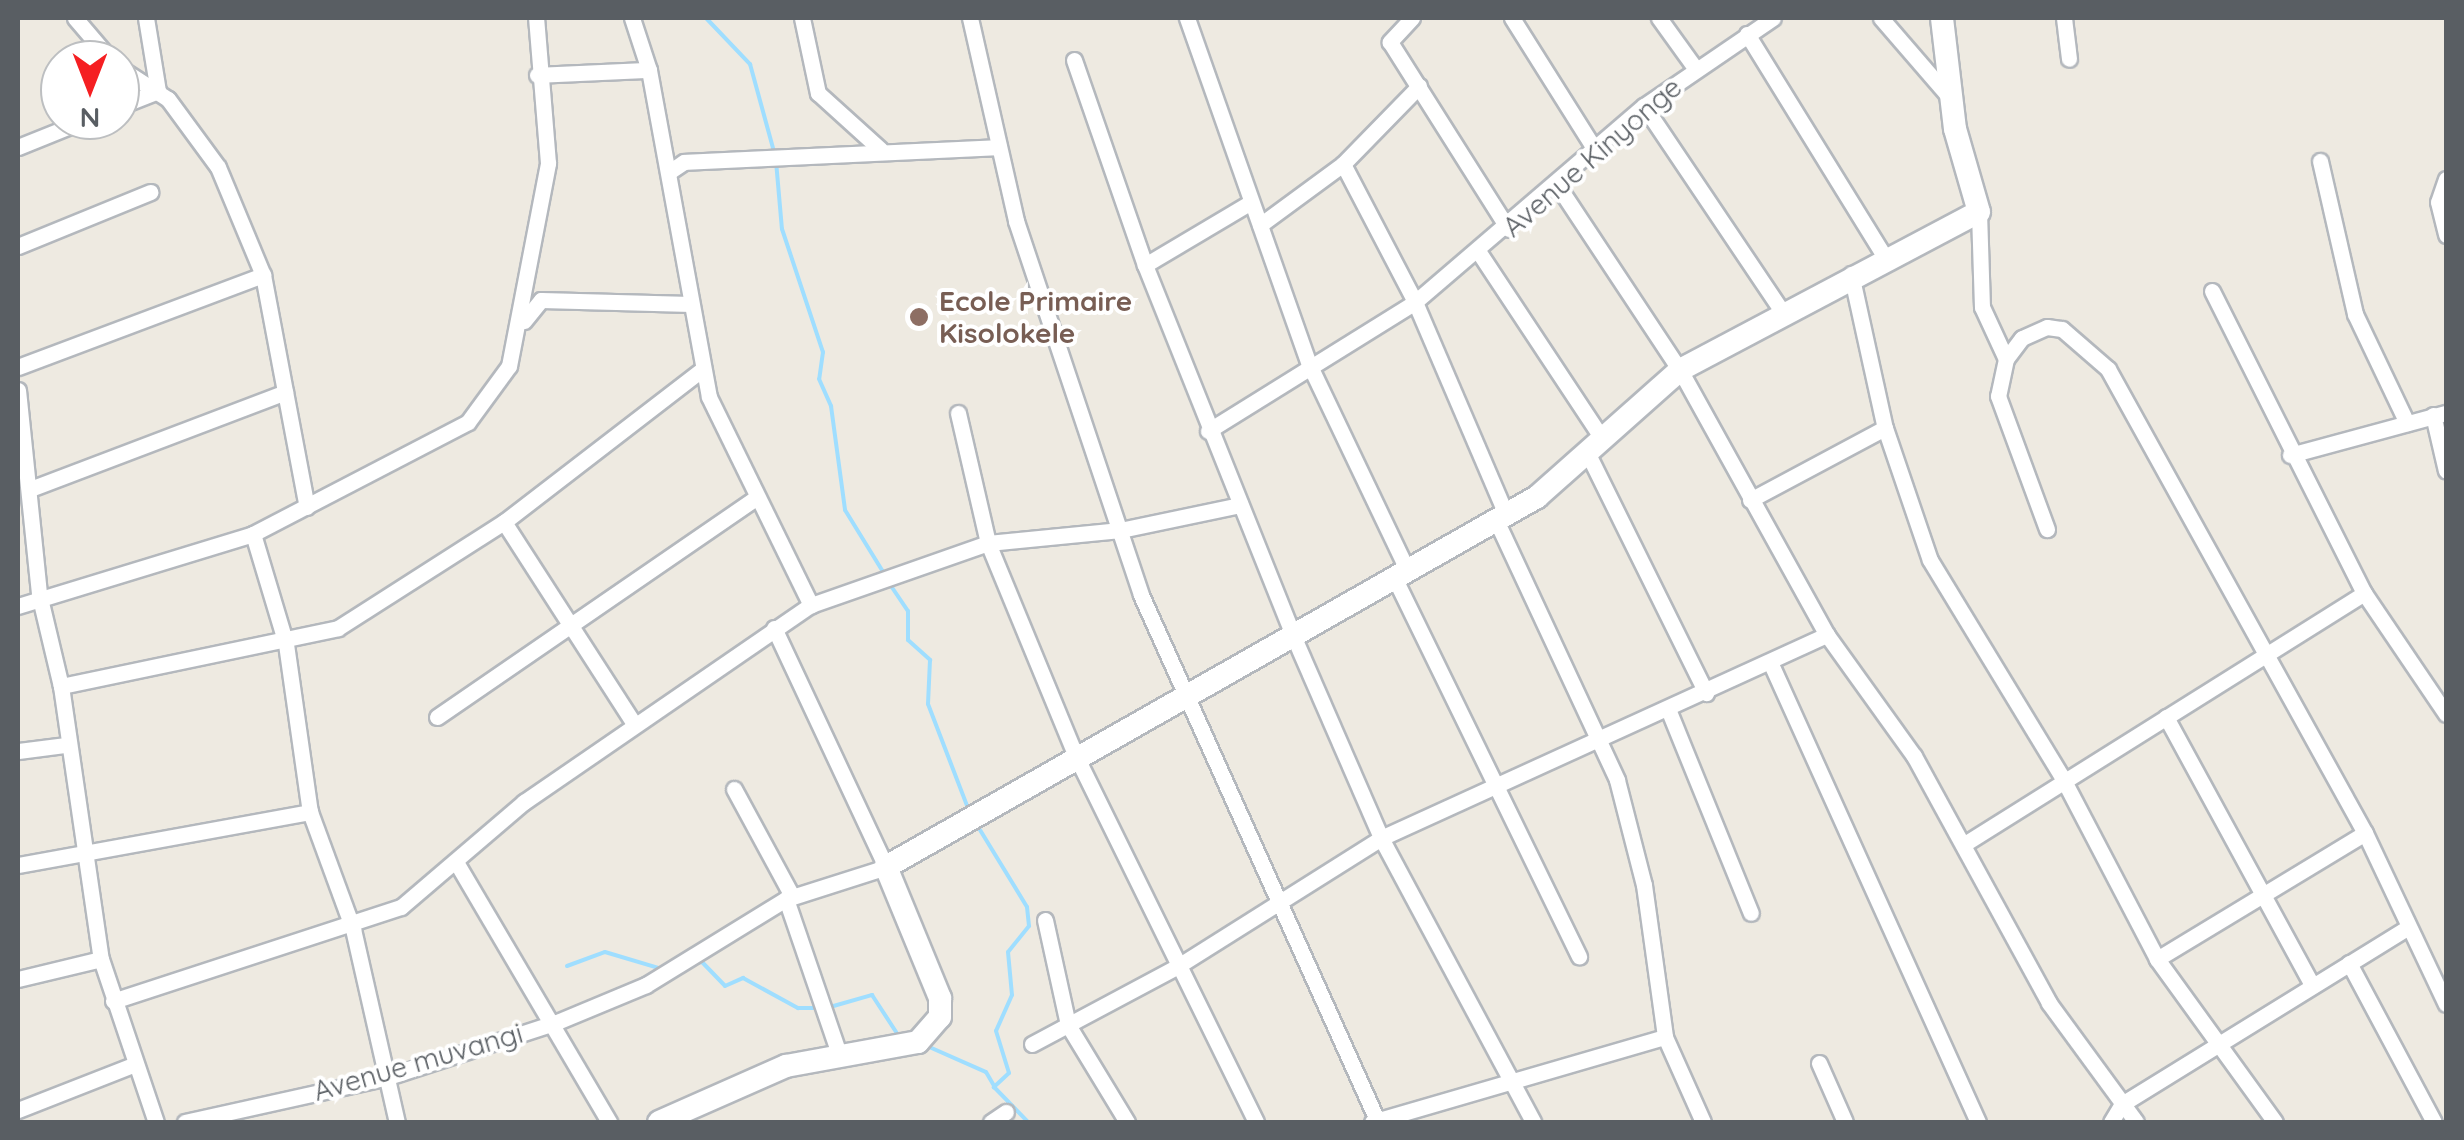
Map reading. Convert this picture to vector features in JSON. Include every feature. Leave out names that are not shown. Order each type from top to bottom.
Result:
[{"type":"street","points":[[75,18],[94,40]]},
{"type":"street","points":[[146,18],[158,91]]},
{"type":"street","points":[[18,606],[39,594],[254,534],[468,422],[509,366],[548,163],[537,76],[536,18]]},
{"type":"street","points":[[632,18],[650,70],[703,369],[757,497],[811,605]]},
{"type":"street","points":[[802,18],[818,93],[880,148]]},
{"type":"street","points":[[970,18],[999,147],[1065,381],[1184,694],[1374,1121],[1399,1119],[1515,1080],[1666,1037]]},
{"type":"street","points":[[1187,18],[1309,364],[1494,785],[1579,957]]},
{"type":"street","points":[[1412,18],[1390,42],[1508,230]]},
{"type":"street","points":[[1512,18],[1594,148]]},
{"type":"street","points":[[1660,18],[1694,68]]},
{"type":"street","name":"Avenue Kinyonge","points":[[1208,431],[1309,364],[1415,302],[1480,254],[1644,106],[1772,18]]},
{"type":"street","points":[[1881,18],[1953,101]]},
{"type":"street","points":[[1942,18],[1953,101],[1979,212],[1982,307],[2006,359]]},
{"type":"street","points":[[2064,18],[2069,59]]},
{"type":"street","points":[[1746,34],[1884,256]]},
{"type":"street","points":[[1074,60],[1208,431],[1292,633],[1382,838],[1515,1080],[1533,1122]]},
{"type":"street","points":[[537,76],[650,70]]},
{"type":"street","points":[[140,80],[158,91],[218,167],[263,275],[307,507]]},
{"type":"street","points":[[1260,225],[1343,164],[1419,86]]},
{"type":"street","points":[[140,98],[158,91]]},
{"type":"street","points":[[1644,106],[1781,310]]},
{"type":"street","points":[[669,172],[684,162],[880,148],[999,147]]},
{"type":"street","points":[[2320,160],[2355,314],[2407,423]]},
{"type":"street","points":[[1343,164],[1415,302],[1501,517],[1600,738],[1644,885],[1666,1037],[1703,1122]]},
{"type":"street","points":[[2446,179],[2438,202],[2446,235]]},
{"type":"street","points":[[1558,186],[1680,370],[1827,635],[1966,843],[2049,1003],[2136,1122]]},
{"type":"street","points":[[18,246],[150,192]]},
{"type":"street","points":[[1145,265],[1251,202]]},
{"type":"street","points":[[886,867],[976,821],[1076,756],[1501,517],[1594,445],[1680,370],[1781,310],[1979,212]]},
{"type":"street","points":[[1480,254],[1594,445],[1706,692]]},
{"type":"street","points":[[1851,274],[1885,428],[1930,560],[2062,777],[2157,959],[2275,1122]]},
{"type":"street","points":[[18,367],[263,275]]},
{"type":"street","points":[[2212,291],[2290,456],[2364,594],[2446,714]]},
{"type":"street","points":[[518,333],[541,300],[691,304]]},
{"type":"street","points":[[2047,528],[1998,396],[2006,359],[2022,338],[2047,327],[2062,329],[2108,369],[2365,833],[2446,1004]]},
{"type":"street","points":[[61,686],[286,644],[338,628],[504,522],[703,369]]},
{"type":"street","points":[[18,390],[39,594],[61,686],[65,745],[101,959],[132,1065],[156,1122]]},
{"type":"street","points":[[27,501],[285,392]]},
{"type":"street","points":[[958,413],[988,543],[1076,756],[1256,1122]]},
{"type":"street","points":[[2290,456],[2440,414],[2446,471]]},
{"type":"street","points":[[1750,500],[1885,428]]},
{"type":"street","points":[[436,716],[757,497]]},
{"type":"street","points":[[114,1001],[353,929],[401,907],[633,722],[811,605],[988,543],[1120,530],[1240,504]]},
{"type":"street","points":[[504,522],[633,722]]},
{"type":"street","points":[[254,534],[286,644],[310,812],[353,929],[397,1122]]},
{"type":"street","points":[[1966,843],[2062,777],[2166,718],[2364,594]]},
{"type":"street","points":[[659,1122],[786,1066],[903,1051],[940,1018],[940,998],[886,867],[774,628]]},
{"type":"street","points":[[1032,1044],[1178,966],[1382,838],[1771,664],[1827,635]]},
{"type":"street","points":[[1771,664],[1978,1122]]},
{"type":"street","points":[[1668,709],[1752,913]]},
{"type":"street","points":[[2166,718],[2312,985]]},
{"type":"street","points":[[18,751],[65,745]]},
{"type":"street","points":[[734,789],[789,898],[840,1057]]},
{"type":"street","points":[[18,866],[84,859],[310,812]]},
{"type":"street","points":[[2157,959],[2261,890],[2365,833]]},
{"type":"street","points":[[456,862],[556,1022],[609,1122]]},
{"type":"street","name":"Avenue muvangi","points":[[185,1122],[388,1077],[556,1022],[646,985],[789,898],[886,867]]},
{"type":"street","points":[[1044,920],[1068,1025],[1128,1122]]},
{"type":"street","points":[[2111,1122],[2122,1104],[2410,927]]},
{"type":"street","points":[[18,979],[101,959]]},
{"type":"street","points":[[2348,963],[2434,1122]]},
{"type":"street","points":[[1819,1063],[1845,1122]]},
{"type":"street","points":[[18,1110],[132,1065]]},
{"type":"street","points":[[992,1122],[1006,1112]]},
{"type":"waterway","points":[[706,18],[750,64],[774,152]]},
{"type":"waterway","points":[[776,161],[782,229],[823,352],[819,379],[831,406],[845,510],[885,575]]},
{"type":"waterway","points":[[889,583],[908,611],[908,640],[930,660],[928,704],[968,808]]},
{"type":"waterway","points":[[977,825],[1027,907],[1029,926],[1008,952],[1012,995],[996,1031],[1009,1073],[994,1087],[1028,1122]]},
{"type":"waterway","points":[[567,966],[605,952],[662,969]]},
{"type":"waterway","points":[[691,964],[702,962],[725,986],[743,978],[798,1008],[816,1008]]},
{"type":"waterway","points":[[830,1007],[872,995],[900,1038]]},
{"type":"waterway","points":[[927,1046],[986,1072],[994,1086]]},
{"type":"place","name":"Ecole Primaire Kisolokele","points":[[919,317]]}]
